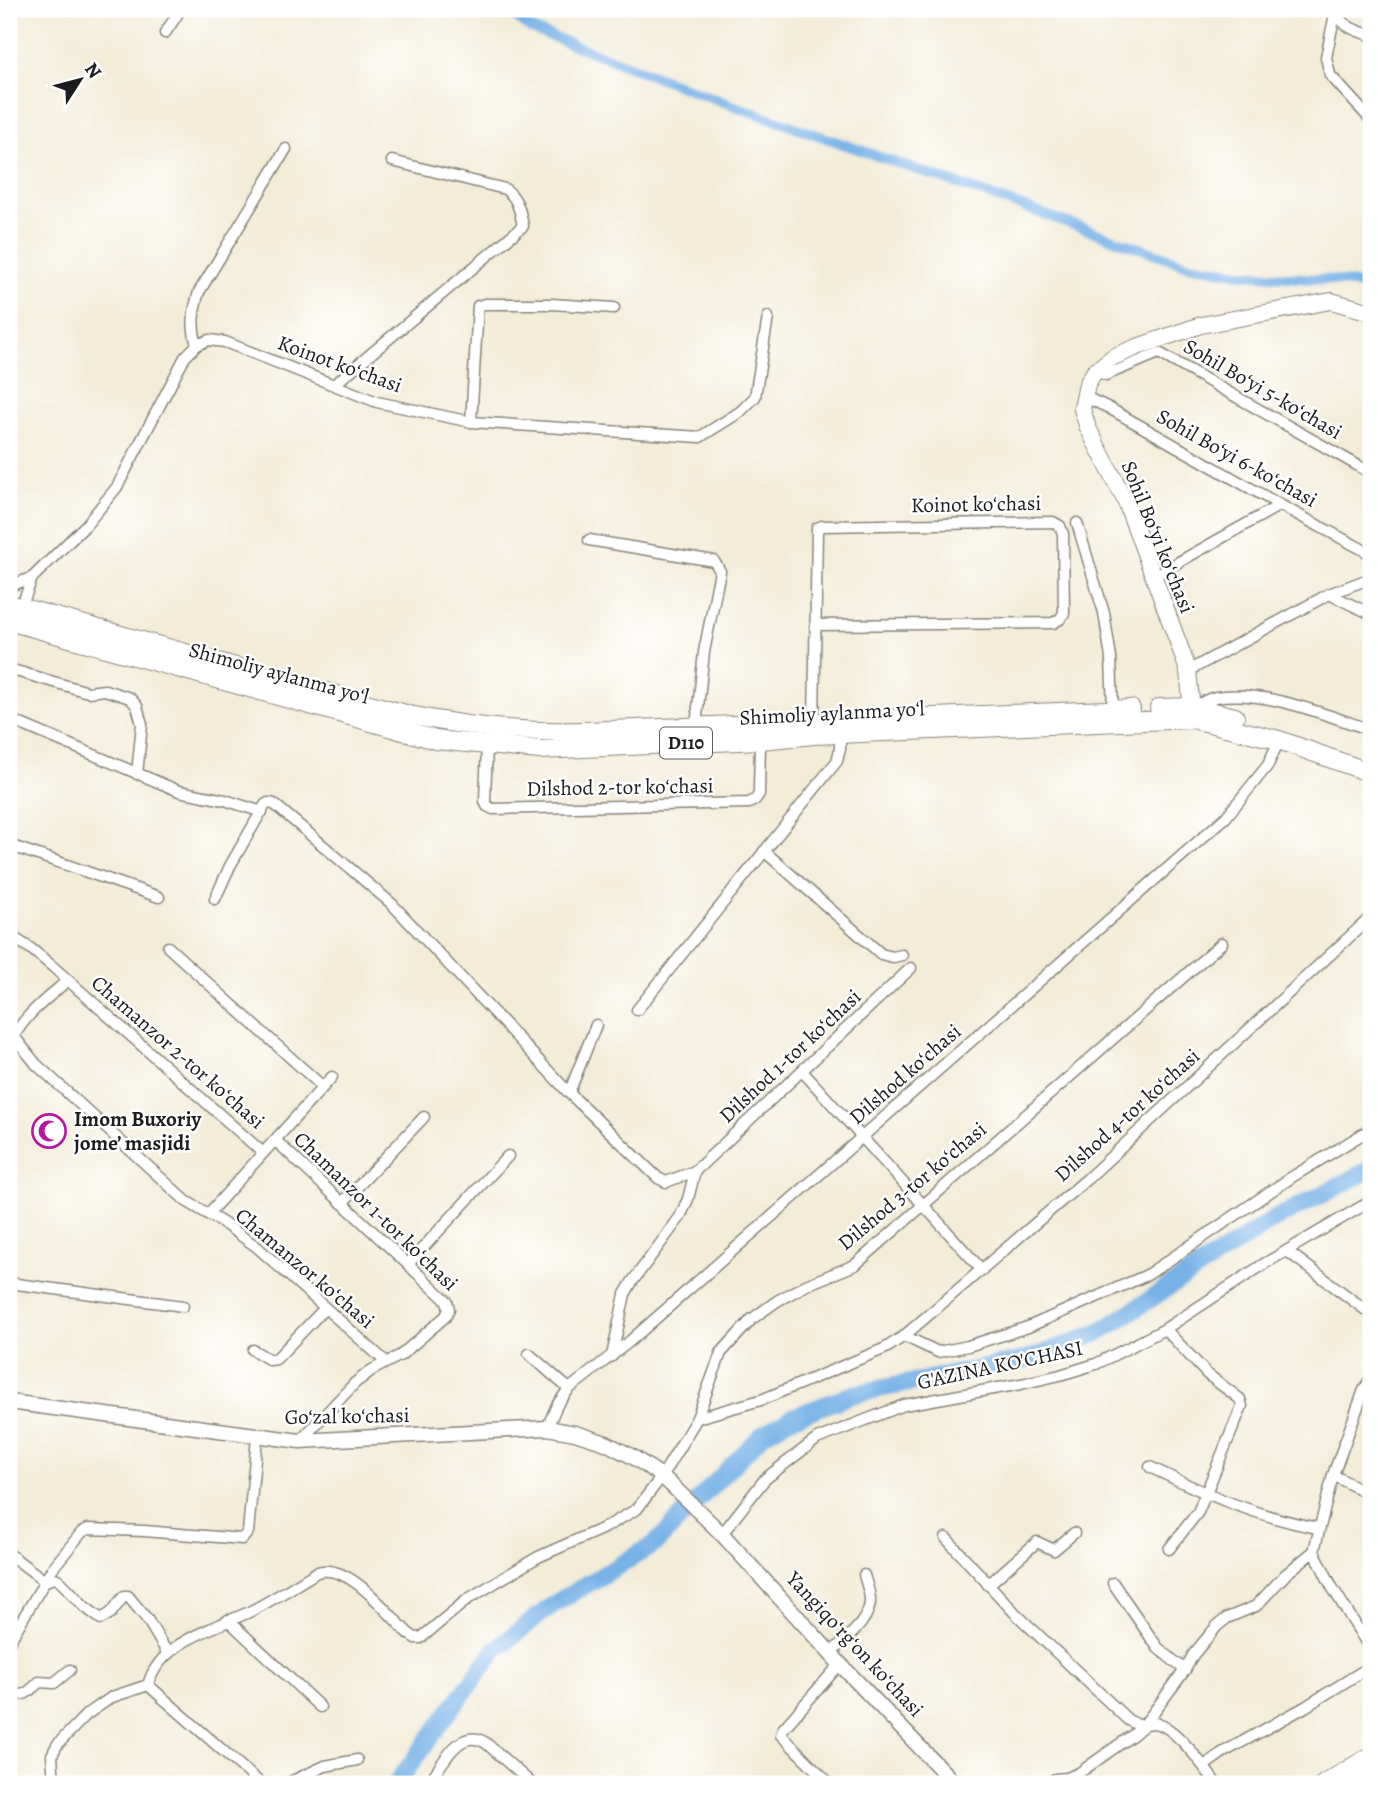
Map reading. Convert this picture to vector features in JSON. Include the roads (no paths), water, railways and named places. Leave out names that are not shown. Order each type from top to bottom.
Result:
[{"type":"main road","points":[[1083,397],[1095,371],[1113,357],[1137,346],[1201,325],[1331,301],[1371,312]]},
{"type":"main road","name":"Sohil Boʻyi koʻchasi","points":[[1083,397],[1082,409],[1088,428],[1126,502],[1188,671],[1193,713]]},
{"type":"main road","name":"Shimoliy aylanma yoʻl","points":[[14,614],[330,702],[436,740],[540,750],[760,740],[814,728],[840,734],[1193,713],[1371,773]]},
{"type":"main road","name":"Shimoliy aylanma yoʻl","points":[[330,702],[523,732],[696,726],[814,728],[1113,710],[1193,713],[1283,731],[1371,761]]},
{"type":"main road","points":[[1324,1784],[1371,1756]]},
{"type":"main road","points":[[1350,1784],[1371,1772]]},
{"type":"street","points":[[165,33],[181,9]]},
{"type":"street","points":[[1338,11],[1343,24],[1371,35]]},
{"type":"street","points":[[1338,11],[1326,57],[1330,75],[1371,120]]},
{"type":"street","points":[[14,614],[33,578],[86,525],[117,487],[185,357],[197,345],[192,312],[199,292],[286,149]]},
{"type":"street","points":[[335,384],[523,226],[520,208],[513,194],[505,189],[392,161]]},
{"type":"street","points":[[471,422],[478,306],[551,304],[614,308]]},
{"type":"street","name":"Koinot koʻchasi","points":[[197,345],[209,340],[225,342],[377,402],[471,422],[699,437],[740,412],[755,397],[768,317]]},
{"type":"street","name":"Sohil Boʻyi 5-koʻchasi","points":[[1095,371],[1106,375],[1159,353],[1371,473]]},
{"type":"street","name":"Sohil Boʻyi 6-koʻchasi","points":[[1083,397],[1107,407],[1371,554]]},
{"type":"street","points":[[1154,576],[1280,505]]},
{"type":"street","name":"Koinot koʻchasi","points":[[814,728],[817,528],[1053,522],[1060,526],[1063,534],[1064,613],[1053,623],[816,625]]},
{"type":"street","points":[[1077,523],[1104,613],[1111,658],[1113,710]]},
{"type":"street","points":[[589,540],[717,563],[719,571],[696,726]]},
{"type":"street","points":[[9,586],[33,578]]},
{"type":"street","points":[[1188,671],[1329,594],[1371,578]]},
{"type":"street","points":[[1329,594],[1371,614]]},
{"type":"street","points":[[9,669],[88,692],[105,690],[130,698],[137,706],[142,724],[137,774]]},
{"type":"street","points":[[1193,713],[1214,697],[1249,696],[1303,708],[1371,730]]},
{"type":"street","points":[[9,719],[178,791],[225,800],[261,811]]},
{"type":"street","points":[[637,1010],[837,761],[840,734]]},
{"type":"street","name":"Dilshod 2-tor koʻchasi","points":[[487,744],[487,806],[561,808],[749,803],[759,794],[760,740]]},
{"type":"street","name":"Dilshod koʻchasi","points":[[547,1428],[569,1390],[612,1356],[1226,817],[1268,765],[1279,740]]},
{"type":"street","points":[[215,899],[261,811],[268,803],[274,804],[392,904],[569,1093],[658,1178],[666,1182],[673,1181],[695,1171]]},
{"type":"street","points":[[9,845],[159,897]]},
{"type":"street","points":[[764,851],[881,954],[893,957],[902,955]]},
{"type":"street","name":"Dilshod 4-tor koʻchasi","points":[[697,1418],[761,1399],[886,1348],[904,1336],[1087,1180],[1371,917]]},
{"type":"street","name":"Chamanzor 2-tor koʻchasi","points":[[9,935],[30,948],[262,1152]]},
{"type":"street","name":"Dilshod 3-tor koʻchasi","points":[[228,1620],[270,1601],[317,1572],[333,1570],[351,1578],[408,1633],[415,1638],[421,1638],[474,1595],[538,1557],[606,1527],[637,1508],[662,1476],[697,1418],[721,1353],[752,1319],[806,1285],[855,1265],[1222,943]]},
{"type":"street","points":[[168,947],[323,1087]]},
{"type":"street","name":"Dilshod 1-tor koʻchasi","points":[[695,1171],[911,968]]},
{"type":"street","points":[[9,1048],[11,1032],[67,981]]},
{"type":"street","points":[[569,1093],[596,1025]]},
{"type":"street","name":"Chamanzor koʻchasi","points":[[11,1032],[36,1064],[186,1201],[257,1247],[386,1362]]},
{"type":"street","points":[[803,1072],[982,1269]]},
{"type":"street","points":[[208,1214],[332,1077]]},
{"type":"street","points":[[342,1203],[424,1117]]},
{"type":"street","points":[[904,1336],[938,1352],[968,1346],[1028,1327],[1147,1275],[1292,1177],[1371,1129]]},
{"type":"street","name":"Chamanzor 1-tor koʻchasi","points":[[276,1141],[447,1301],[449,1309],[446,1316],[401,1355],[386,1362]]},
{"type":"street","points":[[408,1264],[508,1156]]},
{"type":"street","points":[[612,1356],[625,1293],[680,1217],[695,1171]]},
{"type":"street","name":"G'AZINA KO'CHASI","points":[[722,1534],[765,1479],[817,1440],[904,1405],[1060,1375],[1096,1363],[1165,1329],[1264,1264],[1371,1201]]},
{"type":"street","points":[[1287,1251],[1371,1314]]},
{"type":"street","points":[[9,1283],[183,1306]]},
{"type":"street","points":[[253,1350],[270,1360],[276,1359],[325,1308]]},
{"type":"street","points":[[1165,1329],[1207,1374],[1240,1399],[1242,1406],[1206,1494],[1191,1522],[1169,1549]]},
{"type":"street","points":[[529,1354],[569,1390]]},
{"type":"street","points":[[300,1441],[355,1383],[386,1362]]},
{"type":"street","points":[[1371,1378],[1364,1390],[1333,1475],[1314,1551],[1332,1587],[1371,1650]]},
{"type":"street","name":"Goʻzal koʻchasi","points":[[9,1402],[300,1441],[547,1428],[606,1443],[662,1476],[673,1486]]},
{"type":"street","points":[[9,1642],[45,1581],[82,1532],[88,1529],[242,1539],[248,1532],[257,1437]]},
{"type":"street","points":[[1150,1467],[1206,1494],[1262,1515],[1318,1528]]},
{"type":"street","points":[[1333,1475],[1371,1495]]},
{"type":"street","name":"Yangiqoʻrgʻon koʻchasi","points":[[673,1486],[722,1534],[836,1659],[956,1784]]},
{"type":"street","points":[[988,1585],[1037,1542],[1054,1550],[1074,1533]]},
{"type":"street","points":[[946,1538],[1014,1613],[1128,1720],[1138,1725],[1153,1723],[1167,1728],[1205,1766],[1216,1784]]},
{"type":"street","points":[[1049,1784],[1055,1779],[1067,1778],[1086,1769],[1144,1725],[1185,1670],[1193,1654],[1217,1626],[1227,1618],[1256,1606],[1286,1574],[1314,1551]]},
{"type":"street","points":[[9,1554],[45,1581]]},
{"type":"street","points":[[830,1784],[781,1735],[869,1609],[870,1599],[864,1575]]},
{"type":"street","points":[[45,1581],[55,1578],[59,1580],[101,1619],[111,1614],[124,1596],[128,1595],[147,1619],[168,1654]]},
{"type":"street","points":[[1113,1583],[1158,1648],[1185,1670]]},
{"type":"street","points":[[148,1685],[151,1674],[168,1654],[187,1640],[228,1620],[320,1707]]},
{"type":"street","points":[[1360,1632],[1371,1624]]},
{"type":"street","points":[[1205,1766],[1222,1753],[1296,1713],[1371,1666]]},
{"type":"street","points":[[9,1693],[15,1696],[29,1693],[40,1682],[54,1683],[70,1670]]},
{"type":"street","points":[[54,1784],[52,1755],[57,1745],[86,1715],[112,1697],[148,1685]]},
{"type":"street","points":[[148,1685],[261,1784]]},
{"type":"street","points":[[428,1784],[459,1742],[468,1737],[478,1737],[532,1784]]},
{"type":"street","points":[[286,1784],[325,1766],[357,1760]]},
{"type":"waterway","points":[[505,9],[529,28],[729,104],[1188,265],[1244,274],[1332,280],[1371,287]]},
{"type":"waterway","points":[[396,1784],[495,1650],[554,1604],[655,1544],[763,1434],[793,1417],[854,1394],[1029,1359],[1098,1333],[1273,1220],[1371,1169]]},
{"type":"place","name":"Imom Buxoriy jome’ masjidi","points":[[49,1131]]}]
